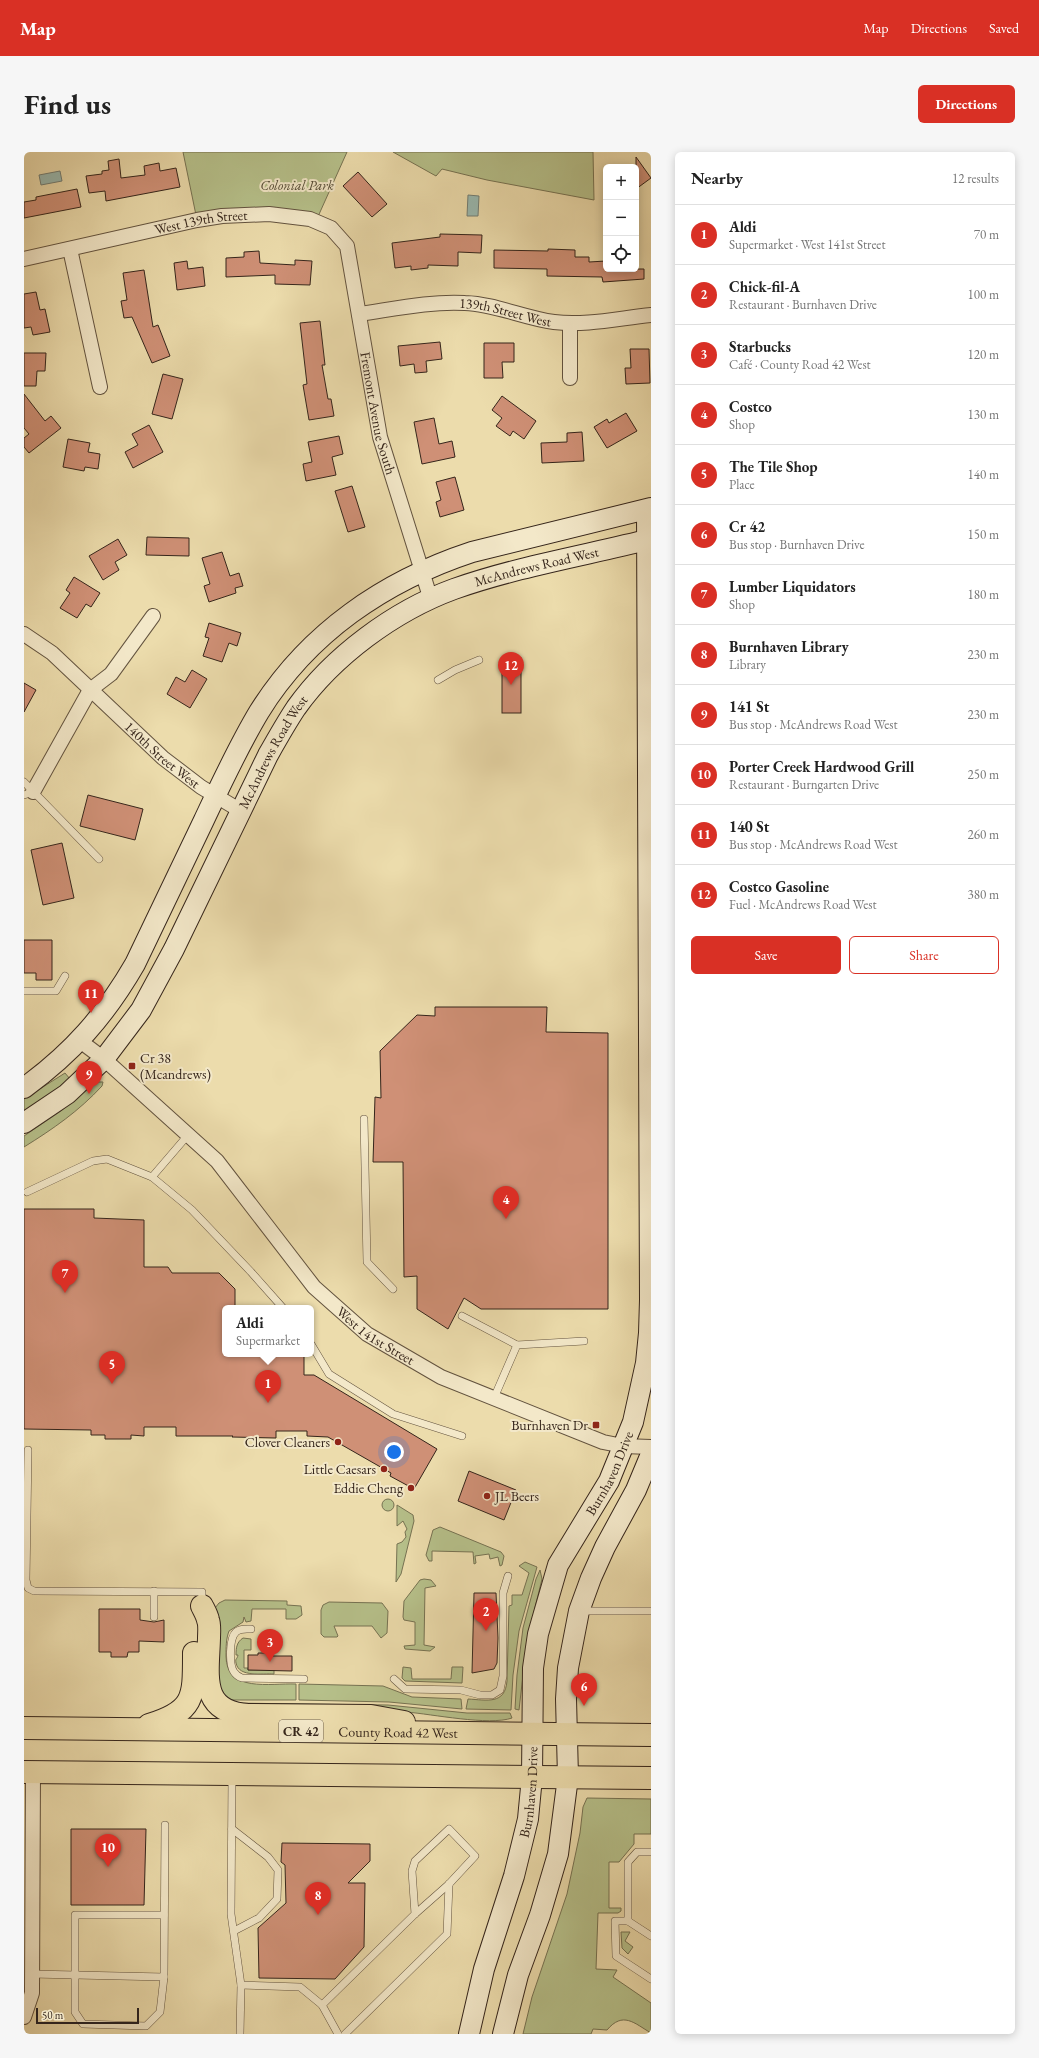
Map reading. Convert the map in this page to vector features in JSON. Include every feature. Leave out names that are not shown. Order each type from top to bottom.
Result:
[{"type":"highway","points":[[135,1729],[178,1714],[188,1701],[194,1680],[195,1621],[202,1606]]},
{"type":"highway","points":[[202,1606],[209,1621],[209,1690],[214,1701],[227,1712],[235,1715],[248,1716],[371,1716],[462,1734]]},
{"type":"highway","name":"County Road 42 West","points":[[24,1728],[651,1735]]},
{"type":"highway","points":[[28,1772],[651,1778]]},
{"type":"street","name":"West 139th Street","points":[[24,259],[222,216],[269,214],[310,219],[331,228]]},
{"type":"street","name":"Fremont Avenue South","points":[[331,228],[347,246],[380,437],[431,600]]},
{"type":"street","points":[[70,249],[100,387]]},
{"type":"street","name":"139th Street West","points":[[359,314],[443,303],[466,303],[490,306],[532,318],[570,323],[651,315]]},
{"type":"street","points":[[570,323],[570,378]]},
{"type":"street","points":[[24,1088],[48,1070],[80,1041],[102,1015],[135,964],[245,736],[260,711],[296,664],[323,635],[344,617],[396,583],[422,570],[472,552],[649,509]]},
{"type":"street","name":"Burnhaven Drive","points":[[469,2034],[484,1968],[514,1876],[528,1819],[532,1777],[533,1668],[538,1634],[558,1565],[609,1482],[633,1422],[646,1363],[649,1333],[650,1201],[649,509]]},
{"type":"street","name":"McAndrews Road West","points":[[24,1123],[67,1094],[104,1059],[141,1010],[157,984],[241,811],[282,731],[297,707],[343,657],[360,642],[405,612],[482,580],[649,539]]},
{"type":"street","points":[[27,790],[90,690],[111,674],[153,616]]},
{"type":"street","name":"140th Street West","points":[[24,634],[52,653],[163,758],[215,796],[241,811]]},
{"type":"street","name":"West 141st Street","points":[[80,1041],[104,1059],[217,1161],[314,1287],[368,1334],[441,1376],[604,1442],[623,1446],[651,1447]]},
{"type":"street","points":[[503,2034],[518,1975],[540,1915],[556,1861],[563,1823],[568,1777],[566,1700],[568,1668],[579,1611],[602,1553],[636,1490],[651,1454]]},
{"type":"street","points":[[24,2017],[32,1993],[32,1974],[28,1930],[28,1772]]},
{"type":"lane","points":[[438,680],[455,670],[479,660]]},
{"type":"lane","points":[[27,790],[99,859]]},
{"type":"lane","points":[[24,992],[56,991],[64,976]]},
{"type":"lane","points":[[364,1119],[367,1262],[393,1289]]},
{"type":"lane","points":[[152,1177],[188,1134]]},
{"type":"lane","points":[[27,1192],[93,1161],[107,1159],[152,1177],[192,1210],[280,1305]]},
{"type":"lane","points":[[462,1316],[518,1345],[584,1341]]},
{"type":"lane","points":[[494,1398],[518,1345]]},
{"type":"lane","points":[[314,1349],[329,1374],[393,1414],[462,1436]]},
{"type":"lane","points":[[28,1450],[26,1580],[28,1588],[34,1591],[202,1592],[202,1606]]},
{"type":"lane","points":[[394,1679],[405,1689],[461,1690],[480,1695],[492,1695],[500,1690],[503,1676],[504,1593],[508,1576]]},
{"type":"lane","points":[[154,1591],[154,1617]]},
{"type":"lane","points":[[579,1611],[651,1611]]},
{"type":"lane","points":[[251,1629],[241,1629],[235,1633],[232,1638],[231,1664],[234,1673],[242,1678],[304,1679]]},
{"type":"lane","points":[[232,1775],[231,1914],[241,1985],[240,2034]]},
{"type":"lane","points":[[164,1915],[75,1915],[75,2012],[83,2024],[146,2026],[160,2012],[164,1976],[165,1825]]},
{"type":"lane","points":[[232,1829],[268,1857],[278,1870],[277,1899],[259,1918],[234,1931]]},
{"type":"lane","points":[[322,2005],[415,1914],[449,1884],[475,1856],[449,1829],[415,1861],[412,1871],[415,1914]]},
{"type":"lane","points":[[628,1921],[628,1862],[637,1852],[651,1852]]},
{"type":"lane","points":[[345,2034],[447,1934],[449,1884]]},
{"type":"lane","points":[[651,1936],[628,1921],[614,1921],[616,1956],[651,1979]]},
{"type":"lane","points":[[32,1974],[164,1976]]},
{"type":"lane","points":[[241,1985],[300,1987],[322,2005],[338,2034]]},
{"type":"green space","name":"Colonial Park","points":[[183,152],[347,152],[316,221],[197,220]]},
{"type":"green space","points":[[393,152],[593,152],[594,200],[487,180],[442,169],[436,176]]},
{"type":"green space","points":[[65,1073],[70,1079],[24,1113],[24,1099]]},
{"type":"green space","points":[[103,1082],[102,1086],[75,1112],[24,1147],[24,1136],[61,1111],[91,1085]]},
{"type":"green space","points":[[388,1499],[392,1501],[394,1505],[392,1509],[388,1511],[384,1509],[382,1505],[384,1501]]},
{"type":"green space","points":[[397,1505],[413,1515],[414,1521],[401,1574],[396,1582],[397,1544],[402,1542],[406,1537],[405,1532],[407,1529],[403,1521],[397,1526]]},
{"type":"green space","points":[[440,1527],[501,1552],[504,1556],[502,1565],[500,1566],[498,1557],[490,1559],[489,1554],[475,1556],[476,1563],[474,1564],[473,1552],[432,1551],[432,1561],[429,1561],[426,1555],[433,1530]]},
{"type":"green space","points":[[525,1562],[537,1567],[519,1631],[513,1675],[511,1710],[466,1709],[468,1699],[488,1700],[499,1698],[506,1689],[509,1606],[512,1605],[512,1595],[522,1595],[529,1573],[519,1566]]},
{"type":"green space","points":[[540,1570],[542,1579],[527,1640],[519,1710],[515,1709],[517,1675],[523,1628],[536,1579]]},
{"type":"green space","points":[[420,1580],[431,1580],[436,1586],[425,1588],[424,1645],[435,1647],[430,1651],[405,1649],[404,1646],[415,1645],[415,1622],[404,1620],[404,1601]]},
{"type":"green space","points":[[225,1600],[287,1601],[287,1605],[301,1606],[302,1615],[296,1619],[286,1619],[286,1609],[252,1609],[251,1621],[246,1622],[244,1617],[243,1622],[229,1631],[226,1646],[228,1668],[233,1676],[241,1681],[251,1684],[296,1684],[296,1700],[228,1700],[213,1683],[215,1608],[219,1603]]},
{"type":"green space","points":[[329,1602],[382,1603],[388,1611],[387,1633],[381,1638],[372,1626],[334,1626],[338,1636],[324,1637],[321,1634],[321,1610],[323,1605]]},
{"type":"green space","points":[[243,1638],[251,1639],[251,1650],[244,1650],[244,1668],[248,1668],[248,1670],[274,1670],[274,1674],[246,1673],[238,1668],[236,1663],[238,1655],[236,1655],[237,1647],[239,1641]]},
{"type":"green space","points":[[403,1667],[411,1668],[412,1679],[451,1679],[452,1667],[463,1667],[462,1683],[405,1681],[402,1678]]},
{"type":"green space","points":[[299,1684],[383,1686],[412,1697],[461,1699],[462,1709],[389,1702],[299,1700]]},
{"type":"green space","points":[[228,1703],[388,1705],[467,1713],[510,1713],[512,1718],[489,1721],[406,1712]]},
{"type":"green space","points":[[587,1798],[651,1799],[651,1834],[634,1834],[634,1844],[619,1862],[609,1862],[609,1908],[621,1908],[621,1911],[618,1913],[598,1913],[596,1969],[617,1970],[613,1977],[651,2003],[651,2033],[634,2023],[623,2020],[613,2024],[607,2030],[593,2029],[591,2034],[523,2034],[532,1997],[567,1894],[580,1833],[583,1807]]},
{"type":"green space","points":[[621,1932],[630,1932],[625,1941],[633,1947],[628,1954],[622,1948]]},
{"type":"water","points":[[60,171],[62,181],[41,185],[39,175]]},
{"type":"water","points":[[468,195],[479,196],[478,216],[467,216]]},
{"type":"building","points":[[636,157],[651,178],[639,187],[639,164],[636,164]]},
{"type":"building","points":[[119,159],[121,178],[145,175],[144,166],[159,163],[160,171],[176,168],[180,187],[106,201],[105,191],[89,193],[86,176],[102,174],[102,171],[109,170],[108,161]]},
{"type":"building","points":[[358,172],[387,204],[372,217],[343,186]]},
{"type":"building","points":[[77,189],[81,207],[24,218],[24,202],[36,200],[36,197]]},
{"type":"building","points":[[440,234],[482,235],[481,253],[458,252],[458,266],[428,265],[428,268],[411,270],[411,266],[395,268],[392,243],[440,237]]},
{"type":"building","points":[[548,249],[575,250],[575,257],[589,257],[589,262],[603,261],[603,272],[639,272],[639,269],[644,269],[644,279],[603,282],[602,277],[547,276],[547,269],[494,268],[494,250],[548,251]]},
{"type":"building","points":[[259,251],[260,263],[295,265],[295,260],[312,261],[310,285],[275,284],[275,275],[226,277],[226,258],[244,257],[244,252]]},
{"type":"building","points":[[187,261],[188,269],[203,267],[205,286],[177,290],[174,263]]},
{"type":"building","points":[[144,270],[153,327],[158,325],[170,356],[152,363],[132,317],[124,318],[121,301],[127,300],[123,273]]},
{"type":"building","points":[[36,292],[40,310],[45,309],[50,332],[33,335],[31,327],[24,328],[24,294]]},
{"type":"building","points":[[320,321],[325,365],[322,365],[328,399],[331,399],[334,416],[309,420],[303,385],[307,384],[300,323]]},
{"type":"building","points":[[440,342],[442,359],[426,361],[427,372],[415,373],[414,364],[400,366],[398,346]]},
{"type":"building","points":[[484,343],[514,343],[514,362],[502,362],[503,378],[484,378]]},
{"type":"building","points":[[630,349],[649,349],[650,383],[626,384],[625,368],[631,368]]},
{"type":"building","points":[[24,353],[46,353],[45,371],[37,371],[36,386],[24,386]]},
{"type":"building","points":[[163,374],[183,379],[172,419],[152,414]]},
{"type":"building","points":[[24,394],[45,421],[51,416],[61,428],[29,453],[24,447],[24,438],[29,434],[24,428]]},
{"type":"building","points":[[502,396],[536,421],[524,439],[513,431],[510,436],[496,426],[502,418],[492,410]]},
{"type":"building","points":[[626,413],[637,431],[607,448],[594,427],[607,419],[609,423]]},
{"type":"building","points":[[434,418],[439,444],[452,441],[455,457],[422,464],[414,422]]},
{"type":"building","points":[[149,425],[163,452],[133,468],[125,452],[138,445],[132,434]]},
{"type":"building","points":[[582,432],[584,461],[542,463],[541,443],[567,442],[567,433]]},
{"type":"building","points":[[339,436],[343,454],[332,457],[336,475],[306,481],[303,464],[312,462],[308,442]]},
{"type":"building","points":[[68,439],[90,443],[88,452],[100,454],[98,469],[85,467],[84,471],[63,467]]},
{"type":"building","points":[[455,477],[464,510],[440,517],[436,502],[441,500],[436,482]]},
{"type":"building","points":[[352,486],[365,527],[348,532],[335,491]]},
{"type":"building","points":[[147,537],[189,538],[189,556],[146,555]]},
{"type":"building","points":[[118,539],[127,555],[115,562],[119,570],[103,580],[89,556]]},
{"type":"building","points":[[222,552],[230,576],[239,573],[243,586],[235,588],[236,593],[209,602],[204,586],[210,584],[202,558]]},
{"type":"building","points":[[74,577],[100,593],[91,607],[86,604],[77,618],[60,608],[70,593],[66,590]]},
{"type":"building","points":[[209,623],[241,633],[237,646],[229,643],[222,662],[203,656],[209,638],[205,637]]},
{"type":"building","points":[[502,658],[521,658],[521,713],[502,713]]},
{"type":"building","points":[[192,670],[207,679],[190,708],[167,694],[176,677],[185,682]]},
{"type":"building","points":[[24,683],[36,690],[24,712]]},
{"type":"building","points":[[88,795],[143,809],[135,840],[80,826]]},
{"type":"building","points":[[62,843],[74,898],[43,905],[31,850]]},
{"type":"building","points":[[24,940],[52,940],[52,980],[36,980],[36,973],[24,973]]},
{"type":"building","points":[[435,1007],[547,1007],[546,1032],[608,1033],[608,1309],[481,1309],[464,1298],[448,1329],[417,1309],[417,1276],[404,1277],[403,1162],[373,1162],[375,1097],[381,1098],[380,1051],[417,1015],[435,1016]]},
{"type":"building","points":[[24,1209],[94,1209],[94,1218],[144,1220],[144,1267],[168,1267],[172,1273],[219,1273],[235,1289],[235,1305],[222,1305],[222,1357],[304,1357],[304,1375],[314,1375],[437,1449],[414,1489],[390,1476],[391,1473],[328,1437],[307,1436],[307,1431],[276,1431],[276,1438],[176,1436],[176,1427],[144,1427],[144,1436],[131,1435],[131,1439],[105,1439],[105,1435],[91,1435],[91,1430],[24,1429]]},
{"type":"building","name":"JL Beers","points":[[469,1471],[516,1490],[504,1520],[458,1501]]},
{"type":"building","points":[[474,1593],[496,1593],[498,1638],[497,1663],[494,1669],[472,1673]]},
{"type":"building","points":[[99,1609],[140,1609],[140,1620],[154,1622],[164,1620],[164,1642],[139,1641],[139,1652],[128,1652],[127,1657],[111,1657],[111,1652],[99,1652]]},
{"type":"building","points":[[258,1653],[273,1653],[273,1656],[292,1656],[292,1671],[248,1670],[248,1655],[258,1655]]},
{"type":"building","points":[[71,1829],[146,1829],[144,1905],[71,1905]]},
{"type":"building","points":[[282,1843],[370,1844],[370,1861],[348,1883],[365,1883],[364,1947],[335,1979],[259,1978],[258,1928],[286,1903],[285,1865],[281,1862]]},
{"type":"place","name":"Costco Gasoline","points":[[511,685]]},
{"type":"place","name":"140 St","points":[[91,1013]]},
{"type":"place","name":"Cr 38 (Mcandrews)","points":[[132,1066]]},
{"type":"place","name":"141 St","points":[[89,1094]]},
{"type":"place","name":"Costco","points":[[506,1219]]},
{"type":"place","name":"Lumber Liquidators","points":[[65,1293]]},
{"type":"place","name":"The Tile Shop","points":[[112,1384]]},
{"type":"place","name":"Aldi","points":[[268,1403]]},
{"type":"place","name":"Burnhaven Dr","points":[[596,1425]]},
{"type":"place","name":"Clover Cleaners","points":[[338,1442]]},
{"type":"place","name":"Little Caesars","points":[[384,1469]]},
{"type":"place","name":"Eddie Cheng","points":[[411,1488]]},
{"type":"place","name":"JL Beers","points":[[487,1496]]},
{"type":"place","name":"Chick-fil-A","points":[[486,1631]]},
{"type":"place","name":"Starbucks","points":[[270,1662]]},
{"type":"place","name":"Cr 42","points":[[584,1706]]},
{"type":"place","name":"Porter Creek Hardwood Grill","points":[[108,1867]]},
{"type":"place","name":"Burnhaven Library","points":[[318,1915]]}]
